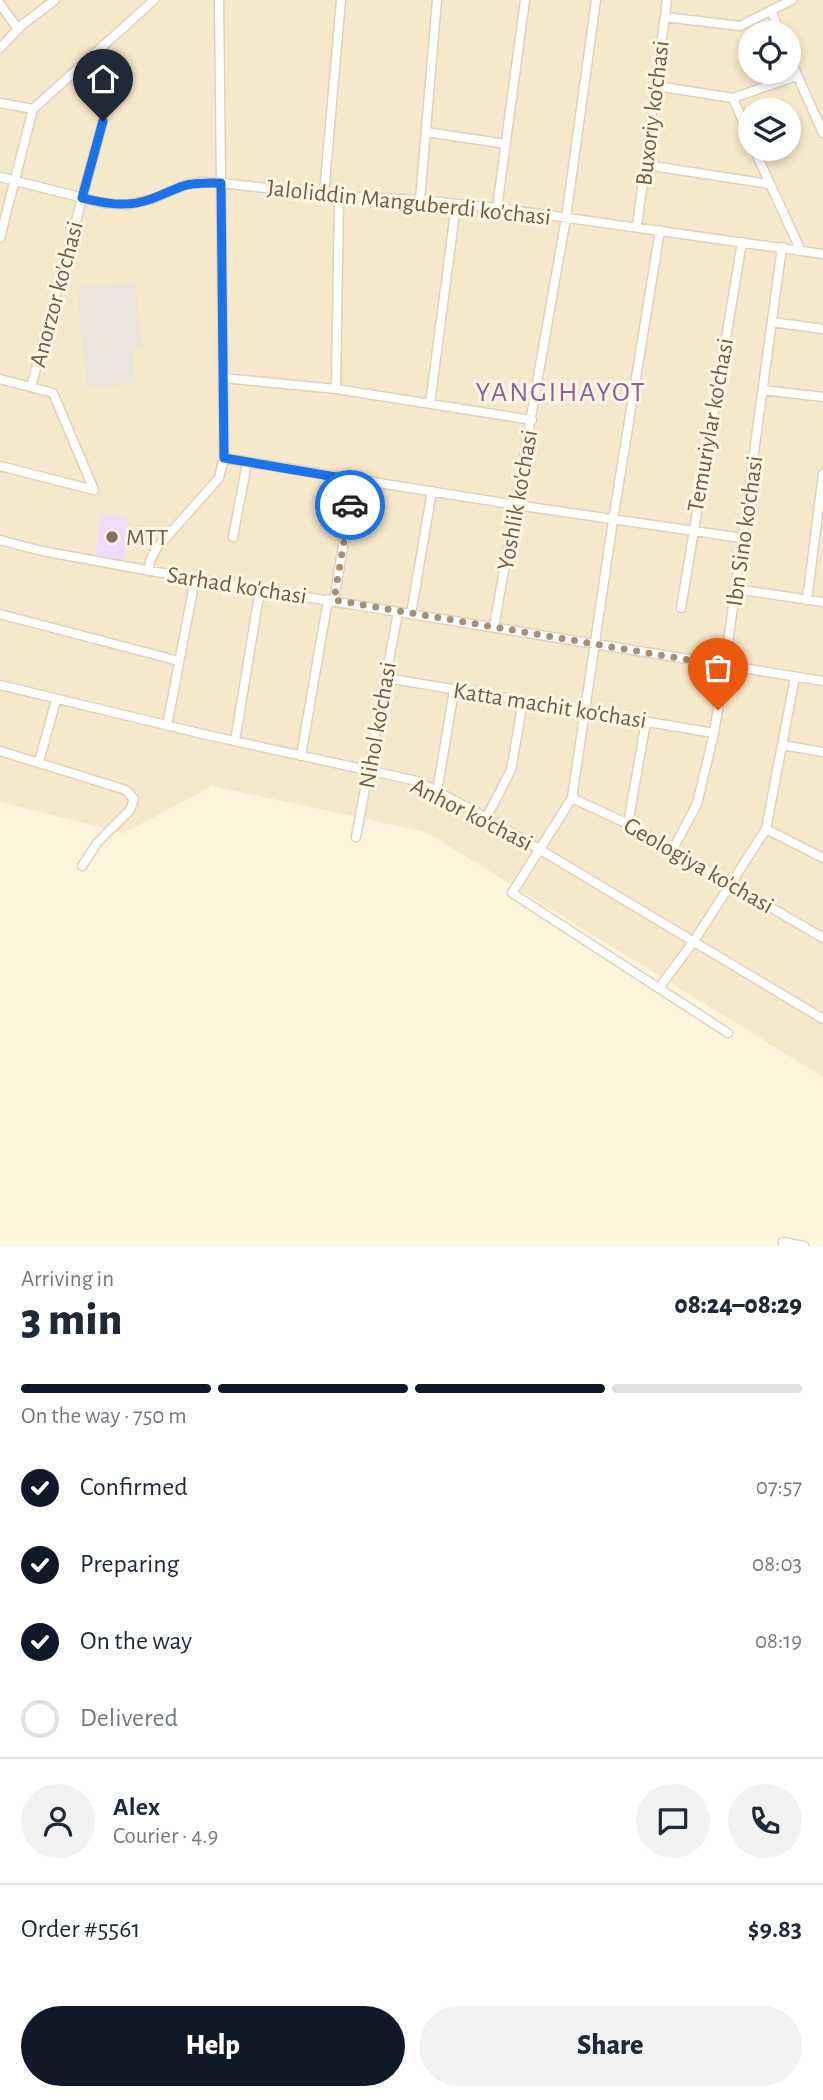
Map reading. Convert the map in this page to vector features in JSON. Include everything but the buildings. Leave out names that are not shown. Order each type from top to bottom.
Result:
[{"type":"street","points":[[0,48],[18,29],[55,0]]},
{"type":"street","points":[[0,238],[33,109],[154,0]]},
{"type":"street","points":[[149,571],[156,549],[219,478],[224,458],[219,0]]},
{"type":"street","points":[[324,194],[341,0]]},
{"type":"street","points":[[420,201],[437,0]]},
{"type":"street","points":[[498,208],[525,0]]},
{"type":"street","name":"Yoshlik ko'chasi","points":[[495,627],[566,218],[596,0]]},
{"type":"street","name":"Buxoriy ko'chasi","points":[[637,226],[667,0]]},
{"type":"street","points":[[665,17],[740,26],[792,0]]},
{"type":"street","points":[[0,4],[18,29]]},
{"type":"street","points":[[771,10],[775,21]]},
{"type":"street","points":[[656,86],[733,98],[774,84]]},
{"type":"street","points":[[801,84],[823,134]]},
{"type":"street","points":[[733,98],[738,110]]},
{"type":"street","points":[[0,103],[33,109]]},
{"type":"street","name":"Anorzor ko'chasi","points":[[31,387],[103,121]]},
{"type":"street","points":[[426,132],[506,144]]},
{"type":"street","points":[[759,161],[801,251]]},
{"type":"street","points":[[646,165],[769,184]]},
{"type":"street","name":"Jaloliddin Manguberdi ko'chasi","points":[[0,177],[103,203],[127,205],[152,199],[185,185],[200,182],[221,183],[339,196],[498,208],[823,254]]},
{"type":"street","points":[[336,389],[339,196]]},
{"type":"street","points":[[430,404],[456,205]]},
{"type":"street","points":[[660,230],[572,798],[512,893],[728,1033]]},
{"type":"street","name":"Temuriylar ko'chasi","points":[[681,608],[742,242]]},
{"type":"street","name":"Ibn Sino ko'chasi","points":[[673,849],[697,804],[714,733],[782,247]]},
{"type":"street","points":[[772,322],[823,329]]},
{"type":"street","points":[[223,378],[336,389],[532,420]]},
{"type":"street","points":[[0,379],[53,393],[94,490],[0,466]]},
{"type":"street","points":[[763,390],[823,397]]},
{"type":"street","points":[[224,458],[742,538]]},
{"type":"street","points":[[233,537],[247,463]]},
{"type":"street","points":[[807,600],[823,474]]},
{"type":"street","points":[[301,756],[354,480]]},
{"type":"street","points":[[411,614],[432,491]]},
{"type":"street","name":"Sarhad ko'chasi","points":[[0,540],[41,551],[195,579],[823,681]]},
{"type":"street","points":[[167,726],[195,579]]},
{"type":"street","points":[[236,741],[260,589]]},
{"type":"street","points":[[736,589],[823,602]]},
{"type":"street","name":"Nihol ko'chasi","points":[[356,837],[398,612]]},
{"type":"street","points":[[0,614],[179,660]]},
{"type":"street","points":[[659,988],[694,941],[766,829],[795,677]]},
{"type":"street","name":"Katta machit ko'chasi","points":[[386,678],[714,733]]},
{"type":"street","name":"Anhor ko'chasi","points":[[0,685],[167,726],[416,781],[540,849],[823,1019]]},
{"type":"street","points":[[438,792],[454,690]]},
{"type":"street","points":[[40,762],[56,700]]},
{"type":"street","points":[[485,818],[511,770],[523,701]]},
{"type":"street","points":[[628,824],[646,721]]},
{"type":"street","points":[[782,745],[823,752]]},
{"type":"street","points":[[0,751],[126,790],[134,799],[130,810],[97,843],[82,866]]},
{"type":"street","name":"Geologiya ko'chasi","points":[[572,798],[673,849],[823,938]]},
{"type":"street","points":[[766,829],[823,858]]},
{"type":"street","points":[[783,1246],[783,1242],[804,1246]]},
{"type":"shaded area","points":[[0,0],[823,0],[823,675],[300,592],[823,682],[823,1077],[426,832],[212,786],[124,833],[0,802]]},
{"type":"shaded area","points":[[135,283],[143,348],[133,350],[136,384],[87,387],[76,286]]},
{"type":"shaded area","name":"MTT","points":[[101,513],[129,518],[124,562],[95,557]]},
{"type":"way so far","points":[[350,505],[334,600],[725,666],[718,710]]},
{"type":"place","name":"MTT","points":[[112,537]]},
{"type":"district","name":"YANGIHAYOT","points":[[561,391]]},
{"type":"route","points":[[103,121],[82,198],[127,205],[152,199],[185,185],[200,182],[221,183],[224,458],[354,480],[350,505]]}]
